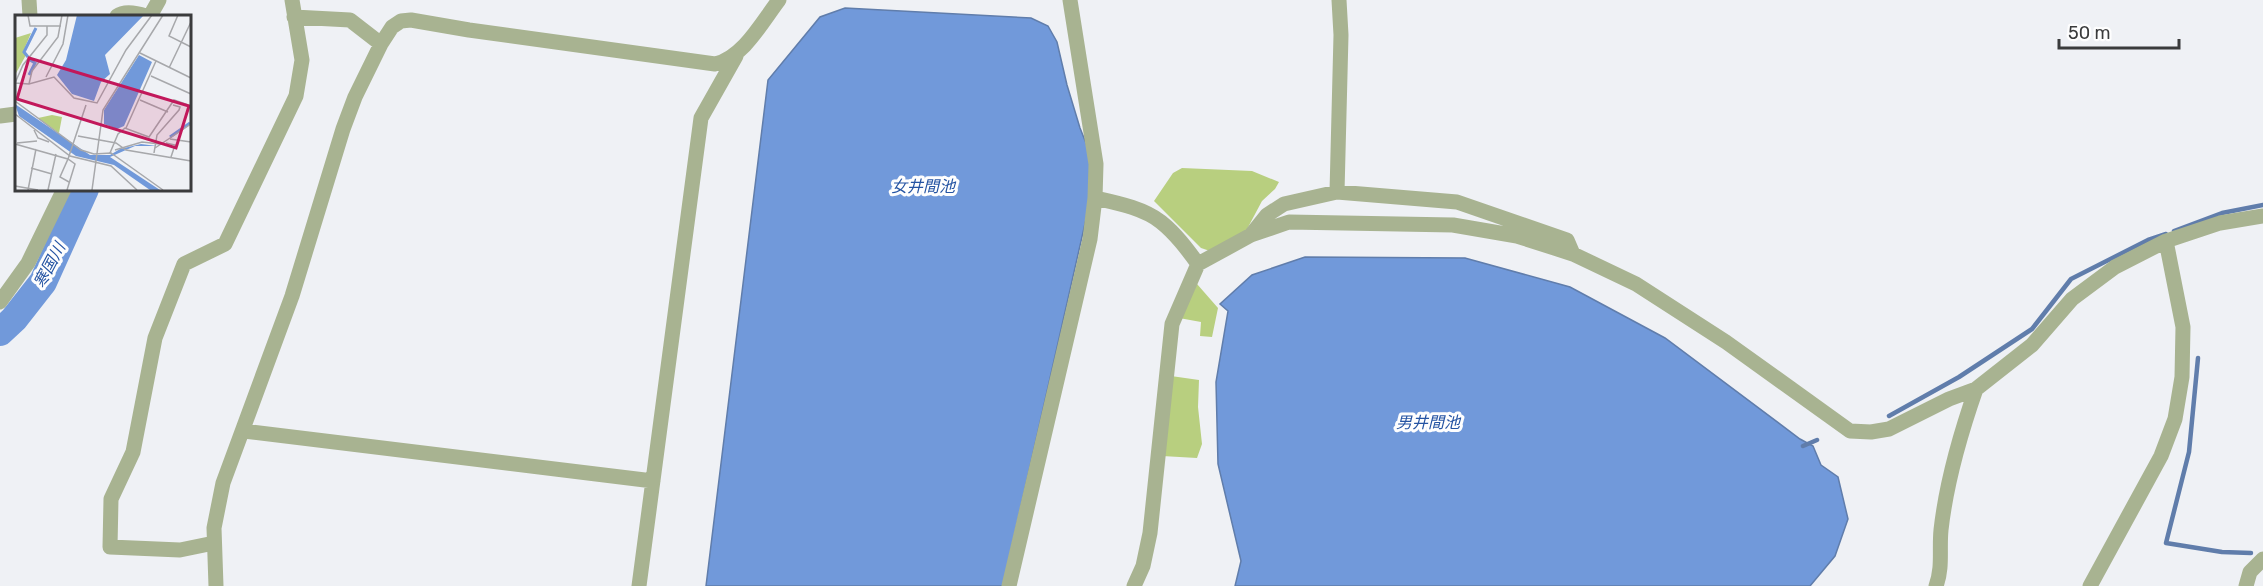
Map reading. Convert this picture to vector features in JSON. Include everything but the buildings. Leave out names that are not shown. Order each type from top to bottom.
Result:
[{"type":"street","points":[[29,0],[30,15]]},
{"type":"street","points":[[149,15],[159,0]]},
{"type":"street","points":[[214,543],[180,550],[110,547],[111,499],[133,452],[155,338],[184,264],[225,244],[296,96],[302,60],[292,0]]},
{"type":"street","points":[[639,586],[701,118],[736,56],[779,0]]},
{"type":"street","points":[[1009,586],[1090,239],[1095,198],[1096,164],[1070,0]]},
{"type":"street","points":[[1337,192],[1341,34],[1339,0]]},
{"type":"street","points":[[118,15],[121,13],[144,15]]},
{"type":"street","points":[[294,17],[351,20],[381,44]]},
{"type":"street","points":[[216,586],[214,543],[216,507],[223,483],[292,296],[343,129],[355,97],[392,27],[401,21],[411,20],[715,64],[736,56]]},
{"type":"street","points":[[0,116],[15,114]]},
{"type":"street","points":[[0,302],[28,263],[64,190]]},
{"type":"street","points":[[1251,235],[1267,215],[1284,204],[1337,192],[1457,202],[1567,240],[1573,254]]},
{"type":"street","points":[[1095,198],[1128,206],[1160,221],[1178,238],[1198,264]]},
{"type":"street","points":[[1134,586],[1143,566],[1150,533],[1172,324],[1198,264],[1251,235],[1289,222],[1453,225],[1517,236],[1573,254],[1636,284],[1726,342],[1850,432],[1870,432],[1889,429],[1949,399],[1976,389],[2032,345],[2072,299],[2115,267],[2166,241],[2220,223],[2263,216]]},
{"type":"street","points":[[2090,586],[2161,456],[2175,419],[2182,377],[2183,327],[2166,241]]},
{"type":"street","points":[[1936,586],[1941,573],[1941,531],[1946,502],[1965,421],[1976,389]]},
{"type":"street","points":[[244,431],[653,481]]},
{"type":"street","points":[[2246,586],[2250,572],[2263,559]]},
{"type":"green space","points":[[1182,168],[1252,171],[1279,182],[1262,201],[1246,231],[1210,251],[1201,248],[1154,201],[1173,173]]},
{"type":"green space","points":[[1197,284],[1218,308],[1212,337],[1200,336],[1201,322],[1179,318]]},
{"type":"green space","points":[[1171,376],[1199,380],[1198,407],[1202,444],[1197,458],[1162,456]]},
{"type":"water","name":"女井間池","points":[[845,8],[1031,18],[1048,26],[1057,42],[1067,85],[1090,153],[1089,206],[1003,586],[706,586],[768,80],[820,17]]},
{"type":"water","name":"男井間池","points":[[1305,257],[1465,258],[1570,287],[1665,338],[1800,439],[1813,446],[1821,465],[1838,477],[1848,519],[1835,556],[1810,586],[1235,586],[1241,561],[1218,464],[1216,382],[1228,311],[1220,304],[1252,275]]},
{"type":"waterway","name":"寒国川","points":[[0,332],[14,319],[43,282],[85,190]]},
{"type":"waterway","points":[[2174,231],[2222,213],[2263,205]]},
{"type":"waterway","points":[[1889,416],[1959,377],[2032,329],[2071,279],[2148,240],[2166,234]]},
{"type":"waterway","points":[[2198,358],[2189,452],[2166,543],[2222,552],[2251,553]]},
{"type":"waterway","points":[[1803,446],[1817,440]]}]
